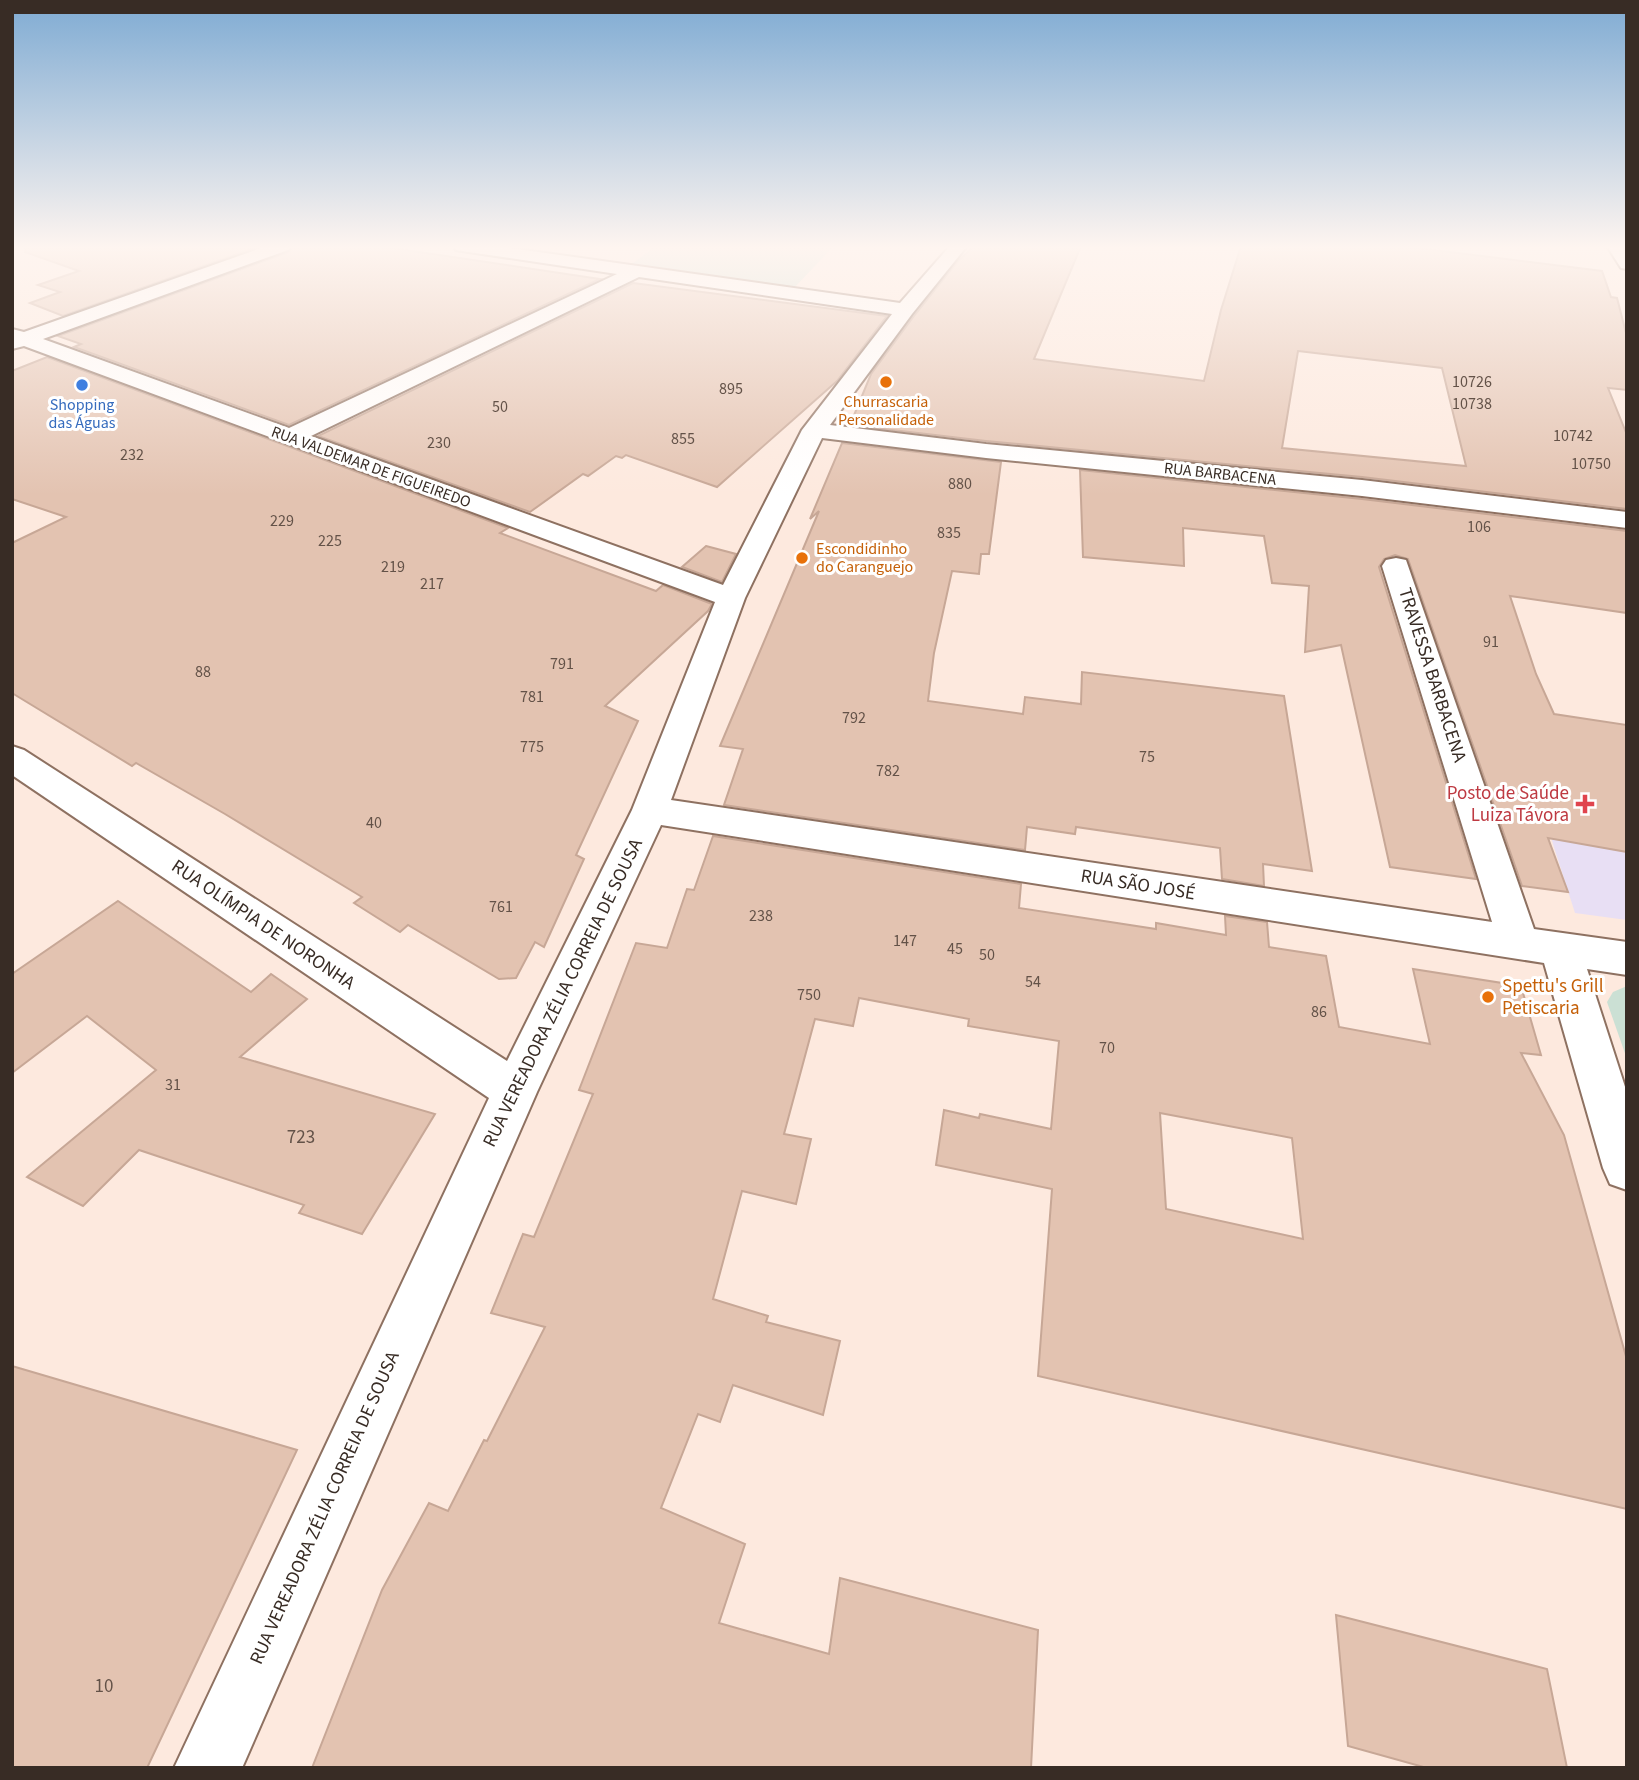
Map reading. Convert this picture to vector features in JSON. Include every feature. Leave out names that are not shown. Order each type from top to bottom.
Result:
[{"type":"street","points":[[16,339],[44,329]]},
{"type":"street","points":[[290,437],[516,329]]},
{"type":"street","name":"RUA VEREADORA ZÉLIA CORREIA DE SOUSA","points":[[208,1768],[514,1091],[650,810],[731,598],[814,430],[891,329]]},
{"type":"street","name":"RUA VALDEMAR DE FIGUEIREDO","points":[[16,339],[731,598]]},
{"type":"street","name":"RUA BARBACENA","points":[[814,430],[985,451],[1362,488],[1627,520]]},
{"type":"street","name":"TRAVESSA BARBACENA","points":[[1396,566],[1627,1168]]},
{"type":"street","name":"RUA OLÍMPIA DE NORONHA","points":[[12,758],[514,1091]]},
{"type":"street","name":"RUA SÃO JOSÉ","points":[[650,810],[1627,959]]},
{"type":"shaded area","name":"Posto de Saúde Luiza Távora","points":[[1530,749],[1627,763],[1627,920],[1575,913],[1553,844]]},
{"type":"green space","points":[[1627,986],[1627,1059],[1607,1002],[1613,992]]},
{"type":"building","points":[[77,329],[493,329],[289,425],[74,347],[81,344],[58,336]]},
{"type":"building","points":[[538,329],[877,329],[837,381],[717,487],[626,455],[622,458],[616,456],[588,476],[583,474],[530,512],[318,436]]},
{"type":"building","points":[[904,329],[1046,329],[1034,359],[1204,381],[1216,329],[1625,329],[1627,390],[1608,388],[1627,435],[1627,509],[1362,477],[986,441],[850,425],[871,374]],"holes":[[[1298,351],[1442,368],[1466,466],[1282,448]]]},
{"type":"building","points":[[47,357],[508,528],[500,533],[656,591],[663,585],[712,604],[708,611],[605,706],[638,721],[576,855],[584,859],[544,947],[535,942],[516,978],[499,979],[408,925],[400,932],[354,903],[362,897],[225,814],[136,763],[132,766],[12,693],[12,543],[66,517],[12,499],[12,371]]},
{"type":"building","points":[[842,443],[1001,462],[989,554],[981,554],[979,574],[952,571],[934,653],[928,701],[1023,714],[1025,697],[1081,704],[1082,672],[1284,696],[1312,871],[1263,864],[1264,886],[1222,879],[1220,848],[1076,827],[1075,834],[1027,827],[1025,850],[724,805],[743,749],[720,746],[819,511],[810,519]]},
{"type":"building","points":[[1080,470],[1362,499],[1627,531],[1627,613],[1510,596],[1536,674],[1554,714],[1627,725],[1627,852],[1548,838],[1568,892],[1522,886],[1408,559],[1395,555],[1384,559],[1379,567],[1476,879],[1390,867],[1341,645],[1305,652],[1309,586],[1272,583],[1264,536],[1183,528],[1184,566],[1083,557]]},
{"type":"building","points":[[706,546],[736,554],[722,582],[682,567]]},
{"type":"building","points":[[713,836],[1021,884],[1019,908],[1156,929],[1156,923],[1226,935],[1225,916],[1267,922],[1269,947],[1326,956],[1339,1027],[1430,1044],[1413,969],[1521,986],[1541,1055],[1521,1053],[1564,1135],[1627,1360],[1627,1509],[1038,1376],[1052,1189],[936,1165],[944,1110],[979,1118],[980,1114],[1051,1129],[1059,1041],[968,1026],[969,1019],[859,998],[853,1026],[815,1019],[784,1134],[811,1139],[796,1204],[742,1191],[713,1299],[768,1316],[766,1322],[840,1341],[823,1415],[733,1385],[720,1422],[698,1414],[661,1508],[745,1544],[719,1623],[829,1654],[840,1578],[1038,1630],[1031,1768],[312,1768],[382,1590],[429,1503],[448,1511],[545,1327],[491,1313],[523,1234],[534,1237],[593,1094],[579,1090],[636,943],[667,948],[687,889],[694,890]],"holes":[[[1160,1113],[1292,1138],[1303,1239],[1166,1209]]]},
{"type":"building","points":[[118,901],[251,992],[271,974],[307,999],[240,1057],[435,1114],[362,1234],[299,1213],[304,1205],[139,1150],[83,1206],[27,1177],[156,1070],[87,1016],[12,1073],[12,974]]},
{"type":"building","points":[[12,1366],[297,1450],[147,1768],[12,1768]]},
{"type":"building","points":[[1336,1615],[1547,1669],[1567,1768],[1427,1768],[1348,1746]]},
{"type":"place","name":"Churrascaria Personalidade","points":[[886,382]]},
{"type":"place","name":"Shopping das Águas","points":[[82,385]]},
{"type":"place","name":"Escondidinho do Caranguejo","points":[[802,558]]},
{"type":"place","name":"Posto de Saúde Luiza Távora","points":[[1585,804]]},
{"type":"place","name":"Spettu's Grill Petiscaria","points":[[1488,997]]}]
